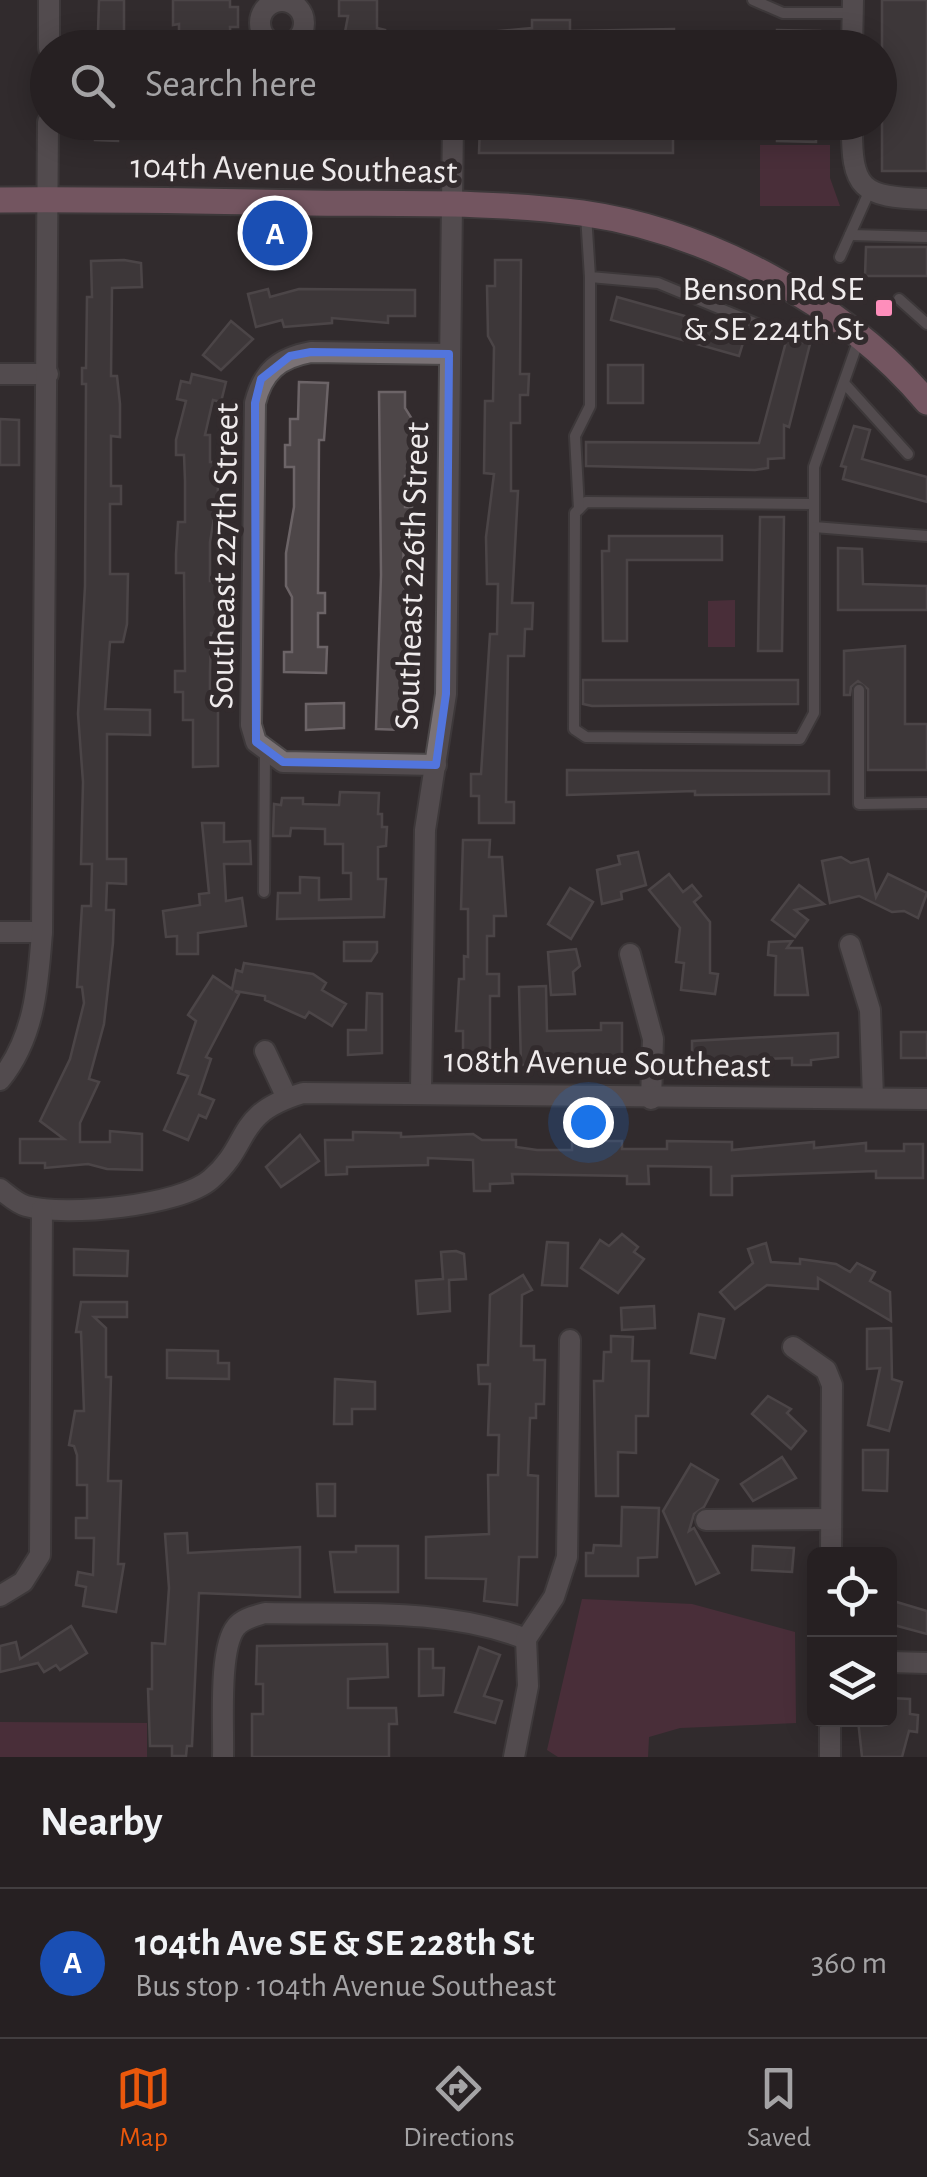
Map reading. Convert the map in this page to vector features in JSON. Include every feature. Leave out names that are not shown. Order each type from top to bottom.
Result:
[{"type":"main road","name":"104th Avenue Southeast","points":[[0,200],[455,204],[586,214],[642,226],[794,291],[860,338],[927,402]]},
{"type":"street","points":[[49,0],[49,30]]},
{"type":"street","points":[[0,1080],[27,1034],[38,985],[42,932],[48,140]]},
{"type":"street","name":"Southeast 226th Street","points":[[420,1091],[424,830],[446,694],[449,354],[455,204],[453,140]]},
{"type":"street","points":[[852,140],[852,160],[864,187],[881,197],[927,199]]},
{"type":"street","name":"Southeast 227th Street","points":[[265,751],[250,725],[254,403],[261,380],[276,364],[311,352],[449,354]]},
{"type":"street","points":[[0,374],[48,374]]},
{"type":"street","points":[[265,751],[283,762],[436,765]]},
{"type":"street","points":[[0,932],[42,932]]},
{"type":"street","points":[[850,945],[870,1010],[873,1098]]},
{"type":"street","points":[[630,954],[653,1039],[651,1099]]},
{"type":"street","points":[[0,1190],[21,1205],[42,1209],[160,1203],[190,1194],[212,1178],[256,1116],[287,1098],[265,1051]]},
{"type":"street","name":"108th Avenue Southeast","points":[[287,1098],[303,1093],[420,1091],[651,1099],[927,1099]]},
{"type":"street","points":[[0,1596],[23,1582],[40,1554],[42,1209]]},
{"type":"street","points":[[514,1757],[528,1686],[526,1639],[554,1597],[567,1558],[570,1340]]},
{"type":"street","points":[[793,1346],[826,1370],[832,1385],[831,1547]]},
{"type":"street","points":[[706,1520],[831,1519]]},
{"type":"street","points":[[224,1757],[226,1659],[236,1627],[265,1613],[455,1618],[526,1639]]},
{"type":"street","points":[[897,1662],[927,1662]]},
{"type":"street","points":[[830,1727],[830,1757]]},
{"type":"lane","points":[[752,0],[783,13],[853,6]]},
{"type":"lane","points":[[840,257],[864,187]]},
{"type":"lane","points":[[586,214],[590,406],[574,436],[579,509],[574,729],[586,737],[800,740],[814,713],[814,466],[860,338]]},
{"type":"lane","points":[[850,235],[927,236]]},
{"type":"lane","points":[[590,276],[658,283],[762,326]]},
{"type":"lane","points":[[899,298],[927,324]]},
{"type":"lane","points":[[844,382],[908,454]]},
{"type":"lane","points":[[579,509],[586,502],[814,504]]},
{"type":"lane","points":[[814,528],[927,536]]},
{"type":"lane","points":[[858,690],[859,804],[927,802]]},
{"type":"lane","points":[[264,892],[265,751]]},
{"type":"highlighted area","points":[[311,352],[449,354],[446,694],[436,765],[283,762],[256,742],[255,403],[261,379],[290,356]]},
{"type":"shaded area","points":[[760,145],[830,145],[830,178],[840,206],[760,206]]},
{"type":"shaded area","points":[[735,600],[735,647],[708,647],[708,601]]},
{"type":"shaded area","points":[[582,1599],[692,1604],[795,1632],[796,1723],[680,1728],[649,1737],[648,1757],[558,1757],[547,1750]]},
{"type":"shaded area","points":[[0,1722],[147,1723],[147,1757],[0,1757]]},
{"type":"building","points":[[99,0],[124,0],[124,30],[98,30]]},
{"type":"building","points":[[173,0],[230,0],[230,7],[238,7],[238,27],[230,30],[179,30],[179,24],[173,25]]},
{"type":"building","points":[[339,0],[377,0],[377,28],[385,30],[345,30],[348,16],[339,16]]},
{"type":"building","points":[[882,0],[927,0],[927,171],[882,171],[882,140],[897,140],[897,30],[882,30]]},
{"type":"building","points":[[532,20],[570,20],[570,30],[510,30],[532,28]]},
{"type":"building","points":[[479,140],[673,140],[673,153],[479,153]]},
{"type":"building","points":[[866,247],[927,247],[927,276],[865,276]]},
{"type":"building","points":[[495,260],[521,260],[520,374],[529,374],[528,395],[520,395],[520,423],[511,423],[511,491],[518,491],[512,603],[533,603],[532,629],[525,629],[524,656],[508,656],[506,802],[514,802],[514,823],[479,823],[479,796],[471,796],[471,774],[481,774],[490,634],[497,634],[498,584],[487,584],[486,537],[494,474],[484,473],[485,401],[493,401],[494,347],[488,336],[487,286],[495,286]]},
{"type":"building","points":[[91,261],[141,263],[142,287],[112,288],[111,376],[117,376],[120,437],[111,436],[111,486],[121,486],[121,504],[110,504],[110,574],[128,574],[127,624],[123,642],[110,642],[105,709],[150,710],[150,735],[107,734],[107,859],[126,859],[126,884],[107,883],[106,910],[114,910],[113,943],[104,1024],[89,1079],[99,1082],[80,1123],[80,1142],[110,1142],[110,1131],[142,1134],[142,1170],[88,1164],[45,1168],[45,1163],[20,1163],[20,1139],[64,1139],[40,1121],[70,1059],[84,1003],[82,987],[77,987],[82,906],[91,906],[92,864],[81,864],[83,782],[78,714],[85,586],[86,384],[82,384],[82,368],[86,368],[87,297],[92,297]]},
{"type":"building","points":[[268,289],[270,297],[299,289],[415,290],[415,316],[388,316],[388,323],[332,318],[332,323],[284,327],[282,320],[256,327],[248,294]]},
{"type":"building","points":[[617,297],[746,333],[739,356],[611,320]]},
{"type":"building","points":[[231,321],[253,339],[221,370],[203,355]]},
{"type":"building","points":[[787,338],[810,344],[789,427],[784,425],[784,458],[768,459],[768,468],[755,470],[586,466],[586,442],[759,443]]},
{"type":"building","points":[[608,365],[643,365],[643,403],[608,403]]},
{"type":"building","points":[[192,374],[226,382],[221,402],[213,400],[205,435],[210,435],[210,462],[217,462],[210,581],[218,581],[219,633],[211,633],[210,698],[218,699],[218,766],[193,767],[193,720],[183,720],[183,692],[175,692],[175,671],[185,671],[184,573],[176,573],[178,522],[185,522],[184,455],[176,455],[176,440],[186,401],[177,399],[181,381],[190,383]]},
{"type":"building","points":[[299,382],[328,383],[324,440],[319,440],[318,593],[325,593],[325,613],[318,613],[318,647],[327,647],[326,673],[284,672],[284,652],[292,652],[292,597],[286,586],[286,553],[294,507],[294,467],[285,467],[285,445],[290,445],[290,419],[298,419]]},
{"type":"building","points":[[379,392],[405,392],[405,408],[412,419],[410,476],[405,476],[405,507],[412,507],[411,528],[404,527],[403,586],[410,597],[410,703],[402,703],[402,730],[376,729],[381,575]]},
{"type":"building","points":[[0,419],[19,420],[19,465],[0,465]]},
{"type":"building","points":[[854,426],[870,430],[862,459],[927,477],[927,502],[843,479],[846,467],[841,466]]},
{"type":"building","points":[[760,517],[784,517],[782,651],[758,651]]},
{"type":"building","points":[[609,536],[722,536],[722,560],[627,560],[627,641],[603,641],[602,551],[609,551]]},
{"type":"building","points":[[838,548],[862,549],[863,584],[927,586],[927,610],[838,610]]},
{"type":"building","points":[[905,646],[905,724],[927,724],[927,770],[868,770],[868,689],[858,681],[851,687],[850,695],[844,695],[844,651]]},
{"type":"building","points":[[583,680],[798,680],[798,704],[592,706],[583,704]]},
{"type":"building","points":[[344,703],[344,728],[306,730],[306,704]]},
{"type":"building","points":[[567,770],[829,771],[829,794],[695,795],[695,791],[567,795]]},
{"type":"building","points":[[340,792],[379,793],[378,814],[382,814],[382,827],[387,827],[386,846],[378,847],[378,879],[386,879],[384,917],[277,919],[278,893],[300,893],[300,877],[319,878],[319,900],[351,899],[351,873],[343,873],[343,844],[325,844],[325,829],[291,828],[290,836],[273,836],[274,804],[281,805],[282,798],[303,798],[303,804],[339,805]]},
{"type":"building","points":[[202,823],[224,823],[224,842],[250,841],[251,864],[224,864],[226,901],[242,898],[246,926],[198,933],[198,954],[177,954],[177,936],[166,937],[163,911],[200,905],[199,894],[209,893]]},
{"type":"building","points":[[463,840],[490,840],[489,857],[502,857],[506,916],[494,916],[494,936],[487,936],[487,974],[499,974],[499,996],[490,996],[490,1058],[463,1057],[463,1031],[456,1031],[459,979],[464,979],[464,956],[468,957],[468,909],[461,909]]},
{"type":"building","points":[[638,852],[646,885],[621,892],[622,899],[602,904],[597,870],[620,864],[618,856]]},
{"type":"building","points":[[841,857],[851,863],[868,859],[876,897],[888,874],[927,893],[918,918],[904,911],[892,912],[859,896],[830,903],[822,861]]},
{"type":"building","points":[[669,874],[683,892],[692,885],[701,896],[694,902],[710,922],[710,973],[718,974],[715,994],[681,990],[684,963],[676,962],[680,928],[649,890]]},
{"type":"building","points":[[799,885],[824,904],[795,910],[808,920],[795,937],[772,920]]},
{"type":"building","points":[[570,888],[593,902],[571,939],[548,924]]},
{"type":"building","points":[[792,941],[787,948],[802,948],[808,995],[775,995],[776,956],[768,955],[769,942]]},
{"type":"building","points":[[344,942],[377,942],[377,952],[371,961],[344,961]]},
{"type":"building","points":[[576,949],[580,966],[573,972],[575,994],[551,995],[548,952]]},
{"type":"building","points":[[244,963],[313,974],[326,983],[322,990],[346,1004],[332,1026],[309,1012],[305,1018],[265,1000],[265,996],[235,991],[239,994],[206,1057],[211,1059],[199,1094],[214,1100],[206,1118],[199,1115],[188,1140],[164,1130],[188,1076],[178,1073],[196,1021],[188,1015],[213,976],[232,989],[236,970],[242,972]]},
{"type":"building","points":[[546,986],[547,1031],[601,1030],[601,1023],[622,1023],[622,1059],[595,1059],[595,1066],[573,1066],[573,1057],[541,1057],[541,1065],[521,1065],[519,987]]},
{"type":"building","points":[[367,993],[382,994],[382,1053],[348,1055],[348,1030],[366,1030]]},
{"type":"building","points":[[901,1032],[927,1032],[927,1058],[901,1058]]},
{"type":"building","points":[[838,1033],[838,1057],[811,1060],[811,1065],[792,1065],[792,1058],[692,1066],[692,1041]]},
{"type":"building","points":[[353,1132],[401,1133],[401,1137],[473,1134],[482,1140],[516,1140],[516,1147],[537,1150],[572,1150],[572,1142],[599,1141],[622,1141],[622,1149],[667,1149],[667,1141],[732,1142],[732,1150],[814,1142],[814,1148],[866,1143],[866,1151],[904,1151],[904,1144],[923,1144],[923,1178],[876,1178],[876,1171],[732,1176],[732,1195],[711,1195],[711,1167],[648,1166],[649,1184],[627,1184],[627,1176],[512,1174],[513,1183],[490,1184],[490,1191],[474,1191],[473,1160],[428,1158],[428,1165],[347,1167],[347,1174],[326,1175],[325,1140],[353,1140]]},
{"type":"building","points":[[300,1135],[319,1161],[281,1187],[266,1167]]},
{"type":"building","points":[[622,1234],[638,1247],[634,1252],[644,1259],[618,1293],[581,1268],[600,1240],[609,1246]]},
{"type":"building","points":[[547,1242],[568,1243],[567,1286],[542,1285]]},
{"type":"building","points":[[766,1243],[771,1262],[800,1264],[800,1259],[836,1264],[850,1272],[857,1263],[875,1272],[870,1281],[890,1292],[891,1321],[818,1278],[818,1289],[767,1285],[735,1309],[720,1292],[753,1263],[748,1249]]},
{"type":"building","points":[[74,1249],[128,1251],[127,1276],[74,1275]]},
{"type":"building","points":[[441,1252],[464,1254],[466,1279],[449,1280],[450,1311],[418,1314],[416,1281],[443,1279]]},
{"type":"building","points":[[523,1275],[532,1290],[522,1295],[521,1346],[534,1346],[534,1360],[545,1360],[544,1404],[536,1404],[536,1418],[530,1418],[528,1475],[538,1476],[537,1557],[519,1557],[517,1605],[484,1601],[486,1579],[426,1578],[426,1537],[489,1534],[488,1475],[498,1475],[499,1435],[488,1435],[490,1384],[479,1384],[478,1365],[488,1365],[490,1295]]},
{"type":"building","points":[[81,1302],[127,1302],[127,1317],[94,1317],[106,1328],[106,1377],[111,1377],[108,1481],[121,1481],[118,1564],[124,1564],[116,1612],[83,1606],[86,1587],[76,1585],[78,1572],[93,1575],[94,1538],[76,1538],[76,1518],[87,1518],[87,1485],[77,1485],[77,1455],[74,1446],[69,1445],[75,1411],[84,1411],[81,1332],[76,1332]]},
{"type":"building","points":[[654,1306],[655,1328],[622,1330],[621,1308]]},
{"type":"building","points":[[699,1314],[724,1319],[715,1358],[691,1353]]},
{"type":"building","points":[[891,1328],[892,1379],[902,1382],[889,1431],[868,1425],[880,1368],[867,1369],[867,1329]]},
{"type":"building","points":[[611,1336],[633,1337],[632,1361],[649,1361],[648,1416],[636,1416],[636,1453],[618,1452],[618,1496],[596,1496],[594,1381],[603,1381],[604,1352],[611,1352]]},
{"type":"building","points":[[167,1350],[218,1351],[218,1363],[229,1363],[229,1379],[167,1378]]},
{"type":"building","points":[[335,1379],[375,1382],[375,1409],[352,1409],[352,1424],[334,1424]]},
{"type":"building","points":[[768,1396],[791,1409],[787,1413],[806,1431],[791,1449],[752,1414]]},
{"type":"building","points":[[863,1450],[888,1450],[887,1491],[863,1490]]},
{"type":"building","points":[[782,1457],[796,1478],[753,1501],[741,1484]]},
{"type":"building","points":[[691,1464],[718,1480],[704,1507],[694,1514],[689,1531],[694,1528],[719,1573],[696,1584],[663,1511]]},
{"type":"building","points":[[317,1484],[335,1484],[335,1516],[318,1516]]},
{"type":"building","points":[[622,1507],[659,1508],[657,1557],[638,1558],[638,1576],[586,1576],[586,1553],[593,1553],[594,1545],[621,1546]]},
{"type":"building","points":[[187,1533],[188,1553],[300,1547],[300,1597],[199,1593],[192,1746],[187,1746],[186,1756],[172,1756],[172,1746],[150,1746],[148,1689],[152,1689],[152,1643],[165,1644],[169,1588],[165,1534]]},
{"type":"building","points":[[356,1546],[398,1546],[398,1592],[335,1592],[330,1552],[356,1552]]},
{"type":"building","points":[[753,1546],[794,1548],[792,1572],[752,1570]]},
{"type":"building","points":[[897,1602],[927,1611],[927,1634],[897,1626]]},
{"type":"building","points":[[71,1626],[87,1653],[60,1670],[56,1665],[44,1672],[38,1663],[0,1672],[0,1646],[16,1642],[20,1659]]},
{"type":"building","points":[[387,1644],[388,1677],[348,1679],[348,1708],[396,1708],[397,1724],[389,1724],[389,1757],[252,1757],[252,1714],[263,1714],[263,1684],[256,1684],[257,1646]]},
{"type":"building","points":[[479,1647],[500,1655],[484,1696],[502,1701],[495,1723],[455,1712]]},
{"type":"building","points":[[419,1649],[433,1649],[433,1668],[444,1668],[443,1695],[419,1696]]},
{"type":"building","points":[[897,1698],[910,1699],[910,1714],[918,1715],[917,1732],[909,1731],[902,1757],[862,1757],[859,1727],[897,1727]]},
{"type":"place","name":"104th Ave SE & SE 228th St","points":[[275,233]]},
{"type":"place","name":"Benson Rd SE & SE 224th St","points":[[884,308]]}]
